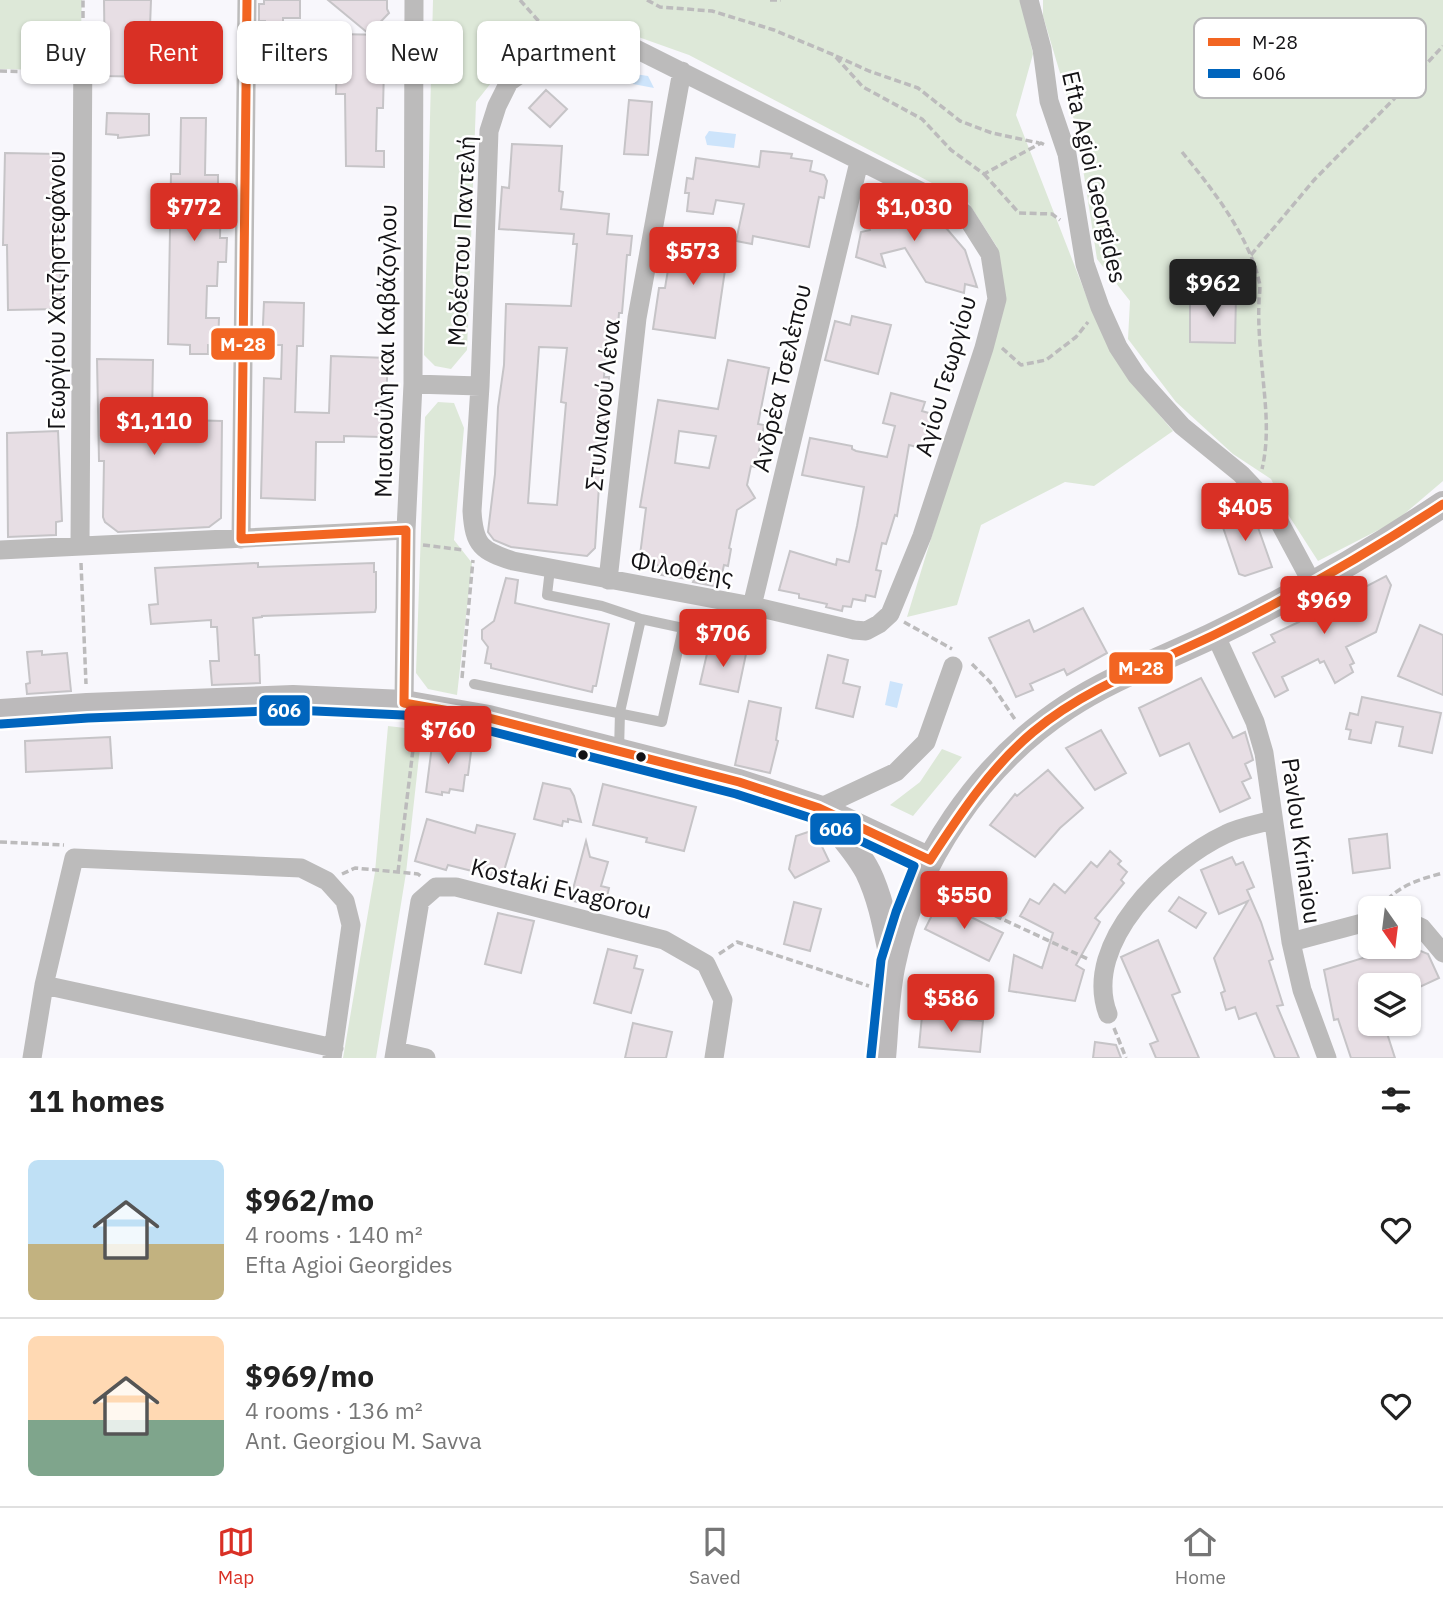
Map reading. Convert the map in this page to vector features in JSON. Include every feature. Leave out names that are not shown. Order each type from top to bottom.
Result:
[{"type":"main road","points":[[883,1058],[893,962],[925,870],[967,801],[987,776],[1036,730],[1067,707],[1114,680],[1215,635],[1312,583],[1409,527],[1443,504]]},
{"type":"main road","points":[[0,712],[293,698],[411,704],[459,712],[739,782],[819,808],[925,870]]},
{"type":"main road","points":[[819,808],[850,843],[868,873],[881,910],[893,962]]},
{"type":"street","points":[[241,539],[247,0]]},
{"type":"street","name":"Μισιαούλη και Καβάζογλου","points":[[411,704],[406,536],[412,384],[414,0]]},
{"type":"street","name":"Efta Agioi Georgides","points":[[1029,0],[1042,49],[1049,101],[1067,154],[1085,264],[1118,347],[1137,376],[1182,426],[1241,474],[1257,491],[1274,512],[1312,583]]},
{"type":"street","name":"Μοδέστου Παντελή","points":[[640,51],[682,71]]},
{"type":"street","name":"Αγίου Γεωργίου","points":[[682,71],[964,213],[989,254],[997,299],[984,348],[922,536],[890,614]]},
{"type":"street","name":"Στυλιανού Λένα","points":[[608,580],[637,318],[682,71]]},
{"type":"street","name":"Γεωργίου Χατζηστεφάνου","points":[[80,547],[83,84]]},
{"type":"street","name":"Μοδέστου Παντελή","points":[[473,531],[489,131],[508,84]]},
{"type":"street","name":"Ανδρέα Τσελέπου","points":[[752,606],[859,162]]},
{"type":"street","points":[[412,384],[480,386]]},
{"type":"street","name":"Φιλοθέης","points":[[473,531],[478,542],[488,552],[550,569],[752,606],[854,630],[866,631],[890,614]]},
{"type":"street","points":[[0,550],[241,539],[406,536]]},
{"type":"street","name":"Pavlou Krinaiou","points":[[1215,635],[1255,722],[1264,753],[1291,942],[1302,990],[1327,1058]]},
{"type":"street","points":[[819,808],[896,772],[926,742],[953,666]]},
{"type":"street","points":[[1108,1014],[1102,998],[1104,966],[1119,931],[1139,901],[1185,859],[1228,833],[1273,820]]},
{"type":"street","points":[[32,1058],[44,985],[74,858],[302,868],[327,881],[345,901],[351,925],[333,1053],[44,985]]},
{"type":"street","name":"Kostaki Evagorou","points":[[395,1055],[420,901],[436,887],[456,887],[664,940],[706,964]]},
{"type":"street","points":[[1291,942],[1358,924]]},
{"type":"street","points":[[1421,928],[1443,953]]},
{"type":"street","points":[[706,964],[723,1000],[714,1058]]},
{"type":"street","points":[[395,1055],[426,1058]]},
{"type":"lane","points":[[474,684],[662,722],[683,628],[641,619],[602,606],[547,595],[550,569]]},
{"type":"lane","points":[[619,751],[620,712],[641,619]]},
{"type":"path","points":[[520,0],[539,21]]},
{"type":"path","points":[[647,0],[660,7],[712,12],[774,30],[869,71],[918,88],[960,121],[992,133],[1041,143],[1067,154]]},
{"type":"path","points":[[770,0],[781,0]]},
{"type":"path","points":[[1426,64],[1443,46]]},
{"type":"path","points":[[834,55],[863,87],[922,119],[951,150],[984,174],[1019,213],[1052,214],[1080,235]]},
{"type":"path","points":[[0,71],[21,72]]},
{"type":"path","points":[[1251,255],[1315,179],[1393,98]]},
{"type":"path","points":[[984,174],[1041,143]]},
{"type":"path","points":[[1182,152],[1237,229],[1251,255],[1260,284],[1260,344],[1268,429],[1267,447],[1257,491]]},
{"type":"path","points":[[998,345],[1021,365],[1046,360],[1076,337],[1100,307]]},
{"type":"path","points":[[406,536],[473,551],[459,712]]},
{"type":"path","points":[[80,547],[87,706]]},
{"type":"path","points":[[398,872],[411,704]]},
{"type":"path","points":[[0,842],[63,844],[74,858]]},
{"type":"path","points":[[327,881],[355,868],[418,874],[436,887]]},
{"type":"path","points":[[925,870],[1104,966]]},
{"type":"path","points":[[1391,896],[1417,880],[1443,873]]},
{"type":"path","points":[[706,964],[737,942],[888,992]]},
{"type":"path","points":[[1108,1014],[1126,1058]]},
{"type":"green space","points":[[0,0],[82,0],[81,21],[21,21],[21,69],[0,69]]},
{"type":"green space","points":[[433,0],[1021,0],[1033,54],[1016,115],[1091,308],[1133,384],[1173,431],[1094,486],[1065,482],[981,525],[957,605],[907,617],[1004,301],[997,247],[968,202],[689,55],[640,38],[640,21],[477,21],[477,84],[490,84],[476,102],[467,350],[451,369],[435,366],[424,355],[431,84],[463,84],[463,21],[432,21]]},
{"type":"green space","points":[[1043,0],[1443,0],[1443,481],[1396,521],[1318,561],[1289,516],[1271,479],[1233,454],[1176,402],[1128,339],[1130,301],[1097,259],[1077,130],[1043,16]]},
{"type":"green space","points":[[438,402],[454,403],[464,428],[454,540],[472,563],[457,695],[428,689],[416,673],[425,417]]},
{"type":"green space","points":[[388,726],[422,730],[406,873],[376,1058],[343,1058],[375,872]]},
{"type":"green space","points":[[942,749],[962,757],[913,816],[890,805],[920,782]]},
{"type":"water","points":[[640,75],[648,76],[654,88],[633,84],[640,84]]},
{"type":"water","points":[[709,131],[736,134],[734,148],[707,145],[705,137]]},
{"type":"water","points":[[890,681],[903,684],[897,708],[885,705]]},
{"type":"building","points":[[104,0],[151,0],[150,21],[124,21],[124,76],[110,76],[110,21],[104,21]]},
{"type":"building","points":[[264,0],[300,0],[300,18],[259,21],[259,4],[264,4]]},
{"type":"building","points":[[328,0],[387,0],[389,13],[381,21],[366,21],[366,32]]},
{"type":"building","points":[[352,34],[366,35],[366,84],[384,84],[383,108],[377,108],[376,151],[384,151],[384,167],[346,166],[345,94],[336,94],[336,84],[352,84]]},
{"type":"building","points":[[546,90],[567,109],[550,127],[529,108]]},
{"type":"building","points":[[629,100],[652,102],[648,155],[624,154]]},
{"type":"building","points":[[107,113],[149,114],[149,135],[118,138],[118,135],[106,134]]},
{"type":"building","points":[[181,118],[206,118],[205,175],[218,175],[218,187],[221,187],[220,238],[227,238],[226,262],[218,262],[217,286],[207,286],[206,318],[219,318],[218,346],[208,345],[208,354],[190,354],[190,345],[168,344],[171,174],[180,174]]},
{"type":"building","points":[[512,144],[562,146],[559,191],[563,192],[561,209],[609,214],[607,234],[632,236],[630,255],[627,255],[622,313],[619,313],[618,326],[608,325],[604,377],[609,377],[602,486],[599,486],[595,548],[587,556],[511,547],[494,540],[488,532],[504,365],[506,304],[571,306],[577,244],[573,244],[574,234],[499,229],[502,187],[509,188]],"holes":[[[539,347],[567,348],[561,402],[566,403],[557,505],[528,503]]]},
{"type":"building","points":[[761,151],[792,154],[791,158],[812,161],[810,171],[824,175],[827,181],[824,198],[819,197],[809,247],[753,236],[752,244],[736,241],[744,204],[716,200],[713,214],[687,211],[687,178],[693,179],[696,158],[759,167]]},
{"type":"building","points":[[5,153],[58,154],[57,259],[60,259],[61,309],[8,310],[7,245],[3,245]]},
{"type":"building","points":[[883,193],[885,198],[916,207],[915,209],[947,229],[965,250],[977,287],[965,284],[964,293],[926,282],[905,248],[881,254],[885,267],[856,257],[861,232],[870,230],[863,198]]},
{"type":"building","points":[[674,234],[729,243],[715,338],[653,329],[659,288],[665,288]]},
{"type":"building","points":[[1190,295],[1236,295],[1235,343],[1190,342]]},
{"type":"building","points":[[264,302],[304,303],[303,346],[297,346],[295,412],[329,413],[331,356],[388,358],[386,400],[381,400],[381,437],[344,436],[344,442],[316,442],[315,500],[261,498],[264,378],[281,379],[282,345],[262,345]]},
{"type":"building","points":[[852,316],[891,325],[878,374],[825,360],[835,321],[850,325]]},
{"type":"building","points":[[97,359],[153,360],[152,419],[222,421],[221,518],[209,527],[118,532],[105,522],[104,461],[99,461]]},
{"type":"building","points":[[728,360],[769,368],[758,424],[764,425],[756,467],[751,466],[747,485],[755,498],[737,510],[728,566],[724,565],[719,587],[661,575],[662,566],[639,563],[646,508],[640,507],[658,400],[718,409]],"holes":[[[679,431],[716,436],[709,468],[675,463]]]},
{"type":"building","points":[[891,393],[925,402],[922,411],[932,414],[931,420],[934,421],[927,445],[922,444],[921,448],[909,445],[897,516],[895,515],[886,544],[882,543],[876,570],[881,571],[875,597],[866,595],[865,601],[853,599],[851,607],[843,606],[842,611],[826,607],[827,604],[799,598],[799,594],[779,590],[790,551],[836,565],[837,559],[849,562],[857,526],[864,487],[802,475],[810,438],[852,446],[856,451],[887,457],[895,426],[883,423]]},
{"type":"building","points":[[58,431],[62,521],[56,522],[56,535],[8,537],[7,433]]},
{"type":"building","points":[[1232,505],[1238,522],[1254,516],[1272,567],[1245,576],[1239,574],[1217,510]]},
{"type":"building","points":[[258,563],[258,567],[374,563],[375,612],[253,618],[260,683],[212,685],[210,661],[219,661],[217,627],[211,627],[211,620],[151,624],[149,605],[158,604],[155,568]]},
{"type":"building","points":[[1386,576],[1391,585],[1376,632],[1346,647],[1354,663],[1350,665],[1353,672],[1335,683],[1324,661],[1320,663],[1318,659],[1282,677],[1288,690],[1275,697],[1253,653],[1275,642],[1271,635],[1299,622],[1297,618],[1327,602],[1329,606]]},
{"type":"building","points":[[506,578],[518,580],[515,603],[609,624],[596,686],[593,686],[592,692],[491,668],[491,664],[485,663],[488,647],[482,639],[482,630],[494,621]]},
{"type":"building","points":[[1083,608],[1107,653],[1067,675],[1064,669],[1030,684],[1033,690],[1016,697],[989,638],[1029,620],[1034,632]]},
{"type":"building","points":[[1420,625],[1443,635],[1443,695],[1398,676]]},
{"type":"building","points":[[709,645],[746,654],[738,692],[700,684]]},
{"type":"building","points":[[42,651],[42,655],[67,653],[71,691],[27,694],[26,684],[30,683],[27,652]]},
{"type":"building","points":[[828,655],[848,660],[843,683],[860,687],[853,717],[816,708]]},
{"type":"building","points":[[1201,678],[1233,738],[1245,732],[1253,760],[1245,764],[1251,778],[1242,782],[1250,798],[1220,812],[1189,743],[1160,756],[1139,708]]},
{"type":"building","points":[[1362,697],[1441,713],[1432,753],[1399,746],[1403,727],[1376,722],[1371,743],[1349,739],[1351,730],[1346,729],[1350,713],[1358,715]]},
{"type":"building","points":[[749,701],[781,708],[778,741],[770,773],[735,765]]},
{"type":"building","points":[[1101,730],[1126,773],[1095,790],[1066,748]]},
{"type":"building","points":[[110,737],[112,768],[26,772],[25,741]]},
{"type":"building","points":[[433,738],[472,744],[463,791],[450,789],[449,793],[442,792],[442,795],[426,792]]},
{"type":"building","points":[[1048,770],[1083,808],[1060,828],[1035,857],[990,825],[1015,794],[1017,796]]},
{"type":"building","points":[[543,783],[570,789],[581,822],[568,819],[568,822],[563,821],[562,826],[534,819]]},
{"type":"building","points":[[603,784],[696,807],[684,851],[646,842],[647,838],[593,825]]},
{"type":"building","points":[[427,819],[475,833],[477,825],[515,834],[503,874],[493,872],[492,876],[448,865],[446,870],[415,861]]},
{"type":"building","points":[[814,830],[829,861],[795,878],[789,869],[796,836]]},
{"type":"building","points":[[1387,834],[1390,868],[1353,873],[1349,839]]},
{"type":"building","points":[[586,841],[590,857],[608,862],[601,886],[609,888],[605,905],[597,903],[596,907],[570,900]]},
{"type":"building","points":[[1110,851],[1121,861],[1118,864],[1127,872],[1121,880],[1124,883],[1095,918],[1100,922],[1076,965],[1084,970],[1075,1001],[1009,991],[1014,955],[1042,968],[1053,933],[1020,916],[1030,899],[1039,904],[1054,884],[1065,893],[1091,862],[1097,867]]},
{"type":"building","points":[[1232,857],[1236,865],[1243,862],[1254,887],[1247,890],[1273,959],[1269,961],[1283,1005],[1277,1006],[1299,1058],[1275,1058],[1256,1013],[1239,1019],[1235,1007],[1226,1010],[1221,993],[1225,991],[1214,958],[1248,901],[1219,914],[1201,870]]},
{"type":"building","points":[[1179,897],[1206,913],[1196,928],[1169,911]]},
{"type":"building","points":[[939,901],[1003,933],[989,961],[925,929]]},
{"type":"building","points":[[794,902],[821,909],[810,951],[784,944]]},
{"type":"building","points":[[498,913],[534,921],[521,973],[485,964]]},
{"type":"building","points":[[1158,940],[1180,992],[1172,995],[1199,1058],[1156,1058],[1150,1044],[1158,1041],[1121,957]]},
{"type":"building","points":[[608,949],[637,956],[634,968],[643,970],[631,1013],[594,1003]]},
{"type":"building","points":[[1421,951],[1428,954],[1439,978],[1421,986],[1421,973],[1358,973],[1358,1036],[1388,1036],[1395,1058],[1351,1058],[1338,1019],[1334,1020],[1324,970],[1360,959],[1421,959]]},
{"type":"building","points":[[922,1016],[983,1021],[980,1052],[919,1047]]},
{"type":"building","points":[[633,1023],[672,1032],[666,1058],[625,1058]]},
{"type":"building","points":[[1095,1042],[1116,1045],[1121,1058],[1093,1058]]},
{"type":"transit line","name":"M-28","points":[[247,0],[241,539],[406,530],[404,703],[489,718],[739,782],[819,808],[930,860],[1003,760],[1054,716],[1098,689],[1216,634],[1303,588],[1443,504]]},
{"type":"transit line","name":"606","points":[[1,724],[293,710],[403,715],[486,730],[736,794],[814,819],[914,866],[881,960],[871,1057]]}]
